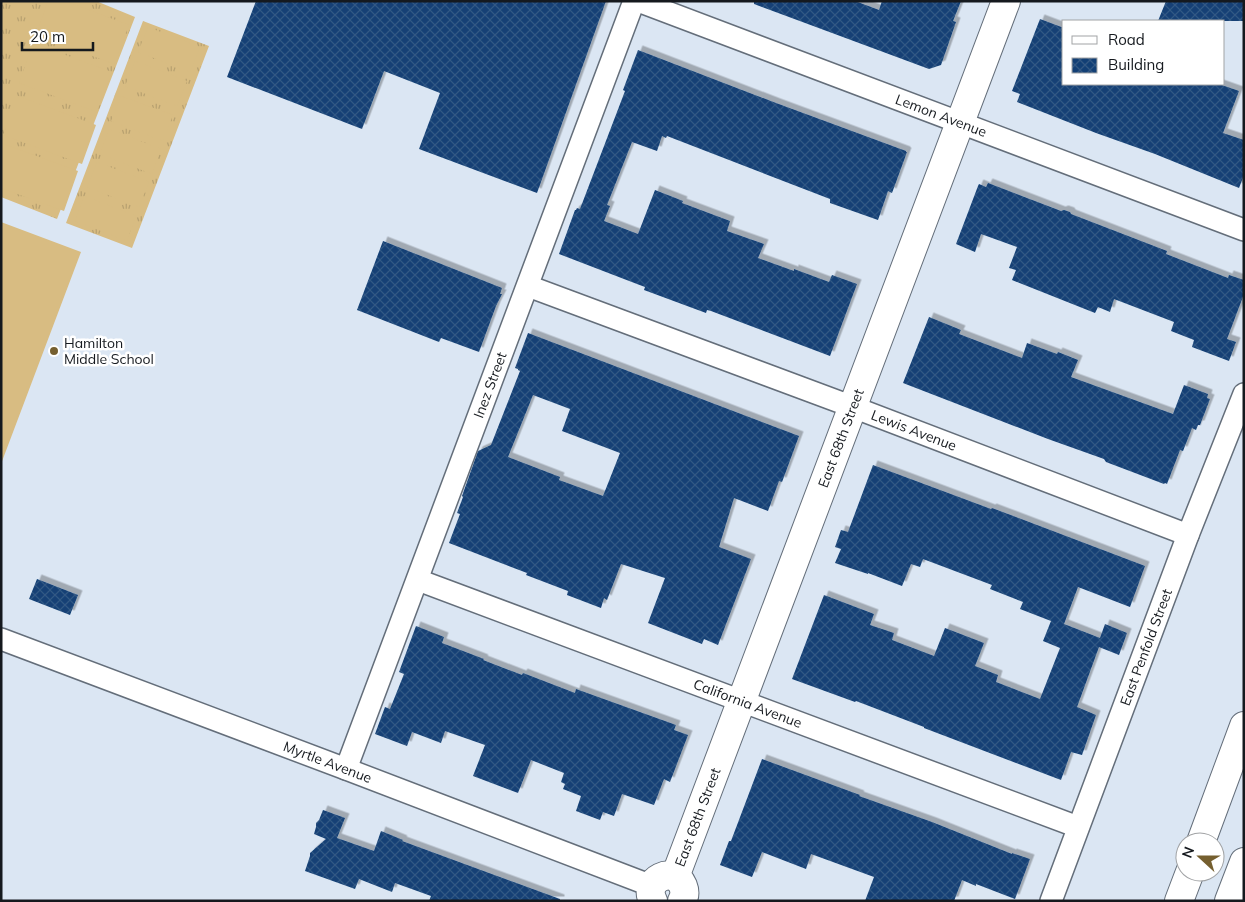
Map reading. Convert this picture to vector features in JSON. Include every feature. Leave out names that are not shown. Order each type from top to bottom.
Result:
[{"type":"main road","name":"East 68th Street","points":[[673,894],[742,701],[1006,1]]},
{"type":"main road","points":[[1205,832],[1244,726]]},
{"type":"main road","points":[[1229,901],[1244,862]]},
{"type":"main road","points":[[1180,901],[1187,882]]},
{"type":"street","name":"Lemon Avenue","points":[[636,1],[1244,230]]},
{"type":"street","name":"Inez Street","points":[[346,769],[636,1]]},
{"type":"street","name":"Lewis Avenue","points":[[528,286],[853,406],[1188,535]]},
{"type":"street","name":"East Penfold Street","points":[[1051,901],[1188,535],[1244,394]]},
{"type":"street","name":"California Avenue","points":[[418,580],[1078,827]]},
{"type":"street","name":"Myrtle Avenue","points":[[1,639],[673,894]]},
{"type":"green space","points":[[1,1],[96,1],[135,17],[57,219],[1,197]]},
{"type":"green space","points":[[48,1],[65,1],[129,25],[114,64],[36,35]]},
{"type":"green space","points":[[143,21],[209,46],[132,248],[66,223]]},
{"type":"green space","points":[[148,27],[200,47],[190,72],[138,52]]},
{"type":"green space","points":[[33,43],[112,72],[97,112],[19,83]]},
{"type":"green space","points":[[135,61],[187,81],[177,106],[125,86]]},
{"type":"green space","points":[[18,96],[96,125],[82,164],[3,135]]},
{"type":"green space","points":[[121,96],[173,115],[163,141],[111,121]]},
{"type":"green space","points":[[109,129],[161,149],[152,174],[100,154]]},
{"type":"green space","points":[[1,143],[78,171],[64,211],[1,188]]},
{"type":"green space","points":[[97,162],[149,182],[139,207],[87,187]]},
{"type":"green space","points":[[84,196],[136,216],[127,241],[75,221]]},
{"type":"green space","points":[[1,222],[81,252],[1,464]]},
{"type":"building","points":[[256,1],[606,1],[537,193],[419,149],[440,93],[384,71],[362,129],[227,77]]},
{"type":"building","points":[[754,1],[855,1],[879,10],[882,1],[961,1],[953,21],[956,22],[941,65],[929,69],[754,4]]},
{"type":"building","points":[[1166,1],[1244,1],[1244,21],[1158,20]]},
{"type":"building","points":[[1040,19],[1062,27],[1062,85],[1222,85],[1239,91],[1223,133],[1244,140],[1244,175],[1239,188],[1017,102],[1020,94],[1012,91]]},
{"type":"building","points":[[638,50],[907,152],[892,193],[888,191],[878,220],[830,203],[830,199],[667,136],[666,138],[662,136],[657,151],[632,142],[607,205],[610,206],[604,221],[638,234],[655,190],[683,201],[682,203],[730,221],[727,231],[764,244],[758,258],[829,282],[832,275],[857,284],[830,356],[711,311],[707,310],[706,313],[644,290],[645,287],[559,254],[575,210],[577,208],[580,209],[625,91],[623,90]]},
{"type":"building","points":[[988,183],[1061,211],[1070,212],[1167,251],[1166,254],[1228,278],[1229,275],[1244,280],[1244,294],[1227,339],[1236,342],[1229,361],[1192,347],[1194,340],[1171,331],[1174,322],[1114,299],[1110,312],[1098,307],[1095,313],[1012,280],[1016,270],[1009,268],[1017,247],[981,234],[975,252],[956,244],[979,184],[986,187]]},
{"type":"building","points":[[383,241],[502,288],[500,294],[502,294],[479,352],[441,338],[439,342],[357,310]]},
{"type":"building","points":[[929,317],[961,330],[959,334],[1022,358],[1027,343],[1057,354],[1058,352],[1078,360],[1071,377],[1173,414],[1184,385],[1208,394],[1207,398],[1210,399],[1200,425],[1198,425],[1196,430],[1192,428],[1183,451],[1180,450],[1167,484],[1164,484],[1106,462],[1104,459],[903,383]]},
{"type":"building","points":[[528,333],[799,436],[782,482],[779,481],[768,511],[734,498],[719,547],[751,559],[718,645],[704,639],[702,644],[648,623],[665,578],[621,564],[607,600],[604,598],[601,608],[567,595],[568,591],[526,575],[527,573],[449,543],[460,514],[457,513],[478,451],[491,445],[520,371],[515,368]],"holes":[[[533,395],[570,409],[562,431],[620,453],[603,496],[559,480],[560,477],[508,457]]]},
{"type":"building","points":[[873,465],[1145,566],[1130,607],[1078,587],[1064,624],[1100,638],[1105,624],[1127,633],[1119,655],[1099,647],[1077,707],[1096,715],[1082,755],[1071,752],[1061,780],[856,701],[792,679],[824,595],[874,614],[870,625],[894,633],[892,640],[934,656],[945,628],[984,643],[975,666],[998,675],[996,682],[1040,699],[1060,648],[1043,641],[1051,621],[1020,609],[1023,602],[990,589],[992,585],[923,559],[920,567],[911,564],[902,586],[835,563],[841,549],[835,547],[841,530],[848,532]]},
{"type":"building","points":[[37,579],[78,595],[70,615],[29,599]]},
{"type":"building","points":[[416,626],[444,637],[442,643],[522,675],[523,673],[575,693],[576,689],[676,725],[674,730],[688,735],[670,782],[664,779],[654,805],[622,794],[614,816],[603,812],[600,820],[576,811],[581,796],[563,789],[565,784],[561,782],[564,773],[531,760],[518,793],[473,776],[485,745],[445,731],[441,743],[412,732],[407,746],[375,734],[385,707],[390,709],[404,674],[399,672]]},
{"type":"building","points":[[762,759],[1012,854],[1030,859],[1015,899],[962,880],[954,901],[865,901],[874,877],[811,854],[806,869],[762,852],[752,877],[720,865]]},
{"type":"building","points":[[323,810],[345,818],[337,838],[374,851],[381,831],[402,841],[560,899],[560,901],[429,901],[431,896],[395,883],[392,892],[359,879],[355,889],[305,871],[310,853],[326,839],[314,834],[316,823]]},
{"type":"place","name":"Hamilton Middle School","points":[[54,351]]}]
